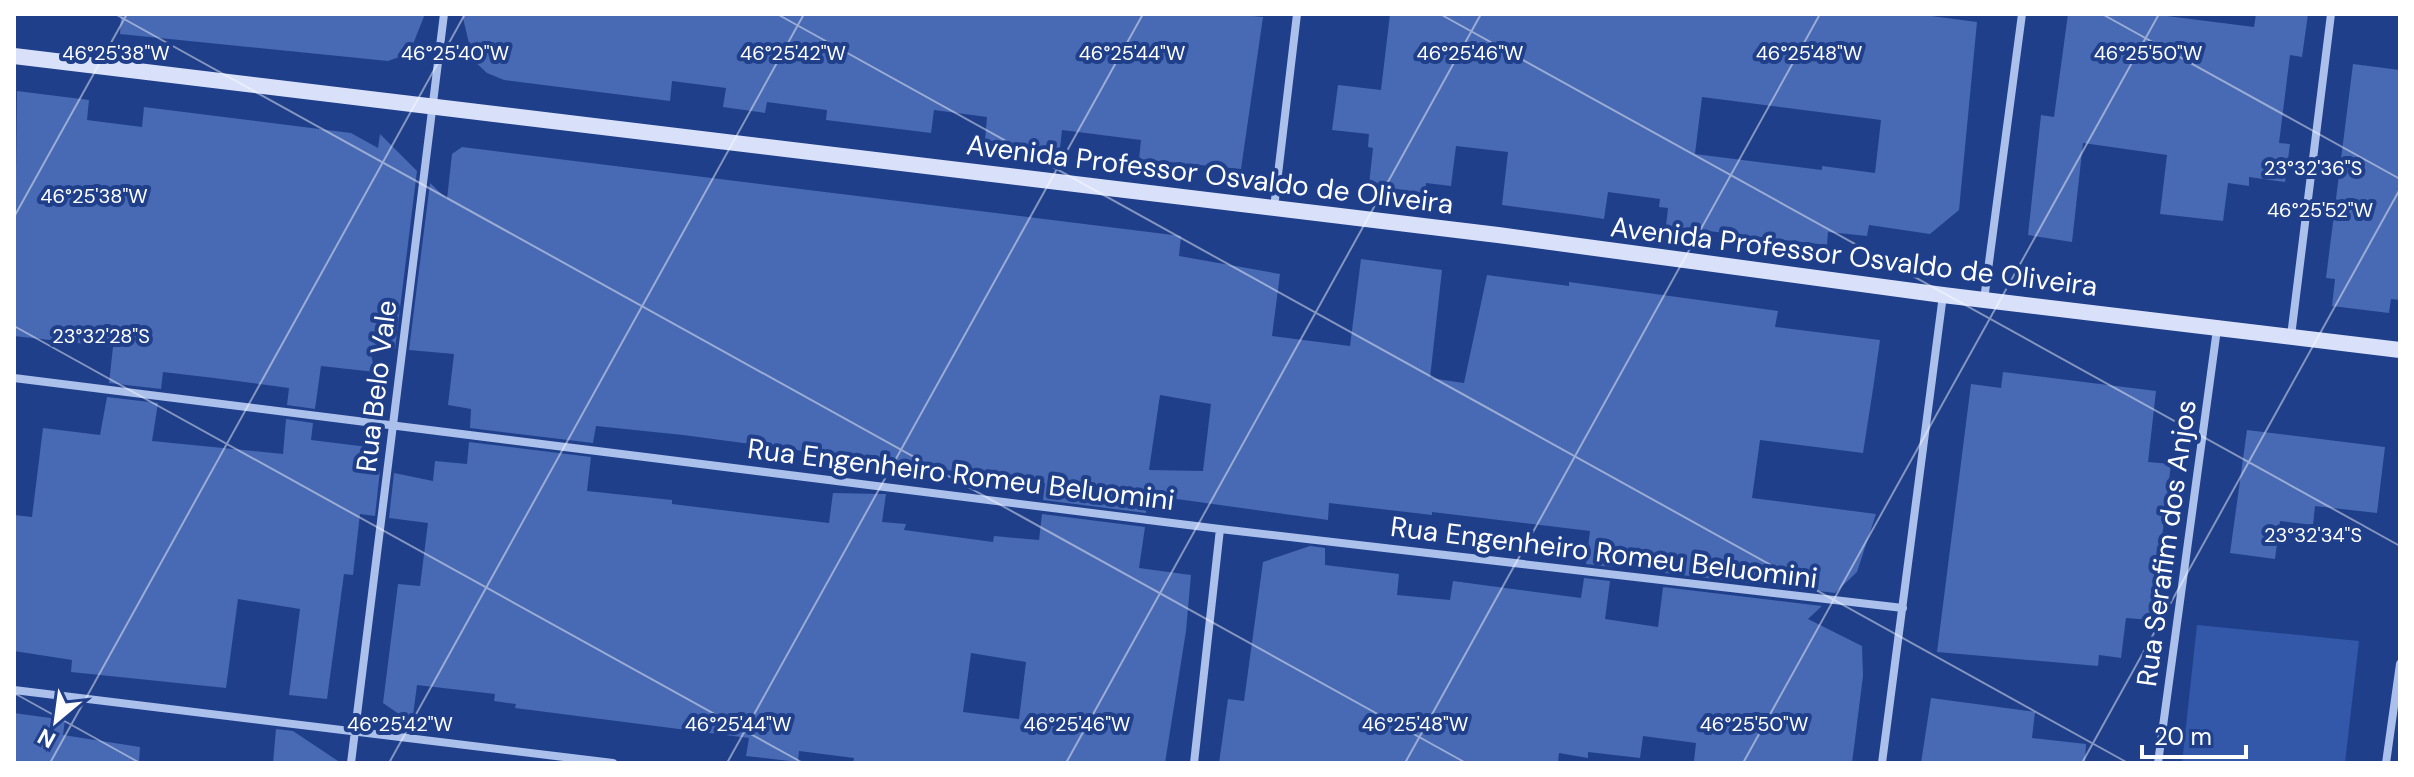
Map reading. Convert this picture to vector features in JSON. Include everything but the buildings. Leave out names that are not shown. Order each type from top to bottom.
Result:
[{"type":"street","name":"Rua Belo Vale","points":[[351,763],[444,14]]},
{"type":"street","points":[[1273,208],[1297,14]]},
{"type":"street","points":[[1984,300],[2022,14]]},
{"type":"street","points":[[2290,337],[2331,14]]},
{"type":"street","name":"Avenida Professor Osvaldo de Oliveira","points":[[14,56],[1273,208],[1943,295],[2400,350]]},
{"type":"street","points":[[1882,763],[1943,295]]},
{"type":"street","name":"Rua Serafim dos Anjos","points":[[2158,763],[2217,329]]},
{"type":"street","name":"Rua Engenheiro Romeu Beluomini","points":[[14,378],[1220,529],[1903,608]]},
{"type":"street","points":[[1194,763],[1220,529]]},
{"type":"street","points":[[2386,763],[2400,664]]},
{"type":"street","points":[[14,690],[613,763]]},
{"type":"shaded area","points":[[2197,625],[2359,641],[2345,763],[2182,763]]}]
